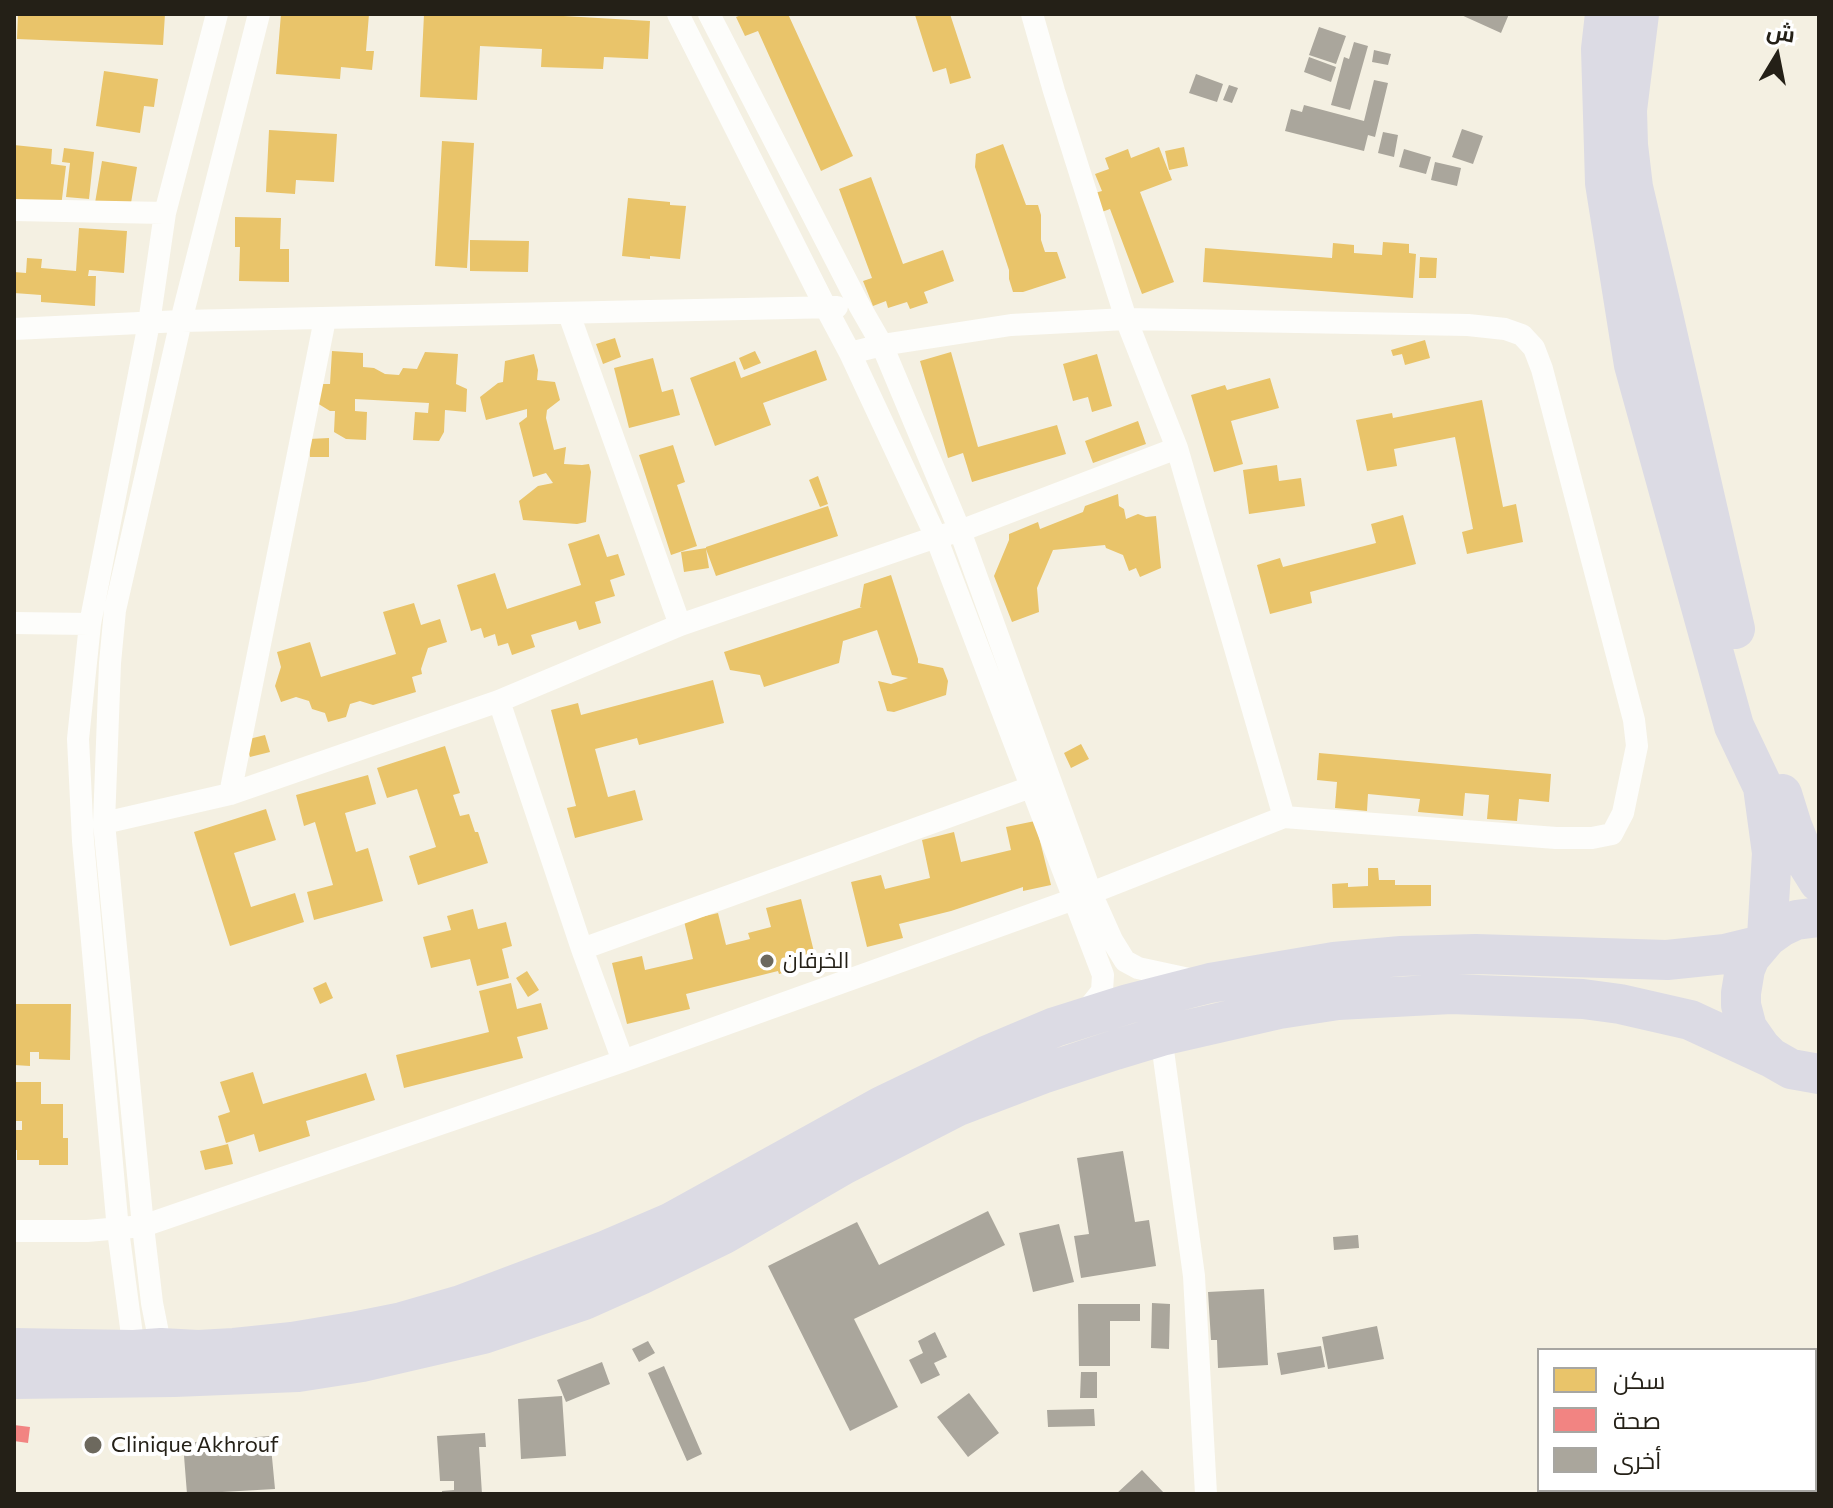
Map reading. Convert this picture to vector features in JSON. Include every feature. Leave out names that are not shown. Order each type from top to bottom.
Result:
[{"type":"highway","points":[[1605,14],[1601,49],[1605,183],[1634,365],[1734,726],[1763,787],[1772,853],[1762,942]]},
{"type":"highway","points":[[1639,14],[1627,110],[1633,187],[1760,732],[1792,826],[1807,863],[1819,882]]},
{"type":"highway","points":[[1770,1057],[1747,1028],[1741,1005],[1745,969],[1762,942],[1781,927],[1796,920],[1819,917]]},
{"type":"highway","points":[[14,1348],[234,1348],[352,1332],[461,1305],[670,1223],[929,1082],[1026,1038],[1128,1004],[1210,983],[1334,962],[1401,956],[1476,954],[1667,960],[1725,954],[1762,942]]},
{"type":"highway","points":[[14,1379],[298,1372],[362,1362],[483,1334],[584,1300],[640,1275],[724,1234],[856,1158],[958,1106],[1042,1074],[1161,1036],[1267,1011],[1338,1000],[1451,994],[1595,1001],[1663,1013],[1708,1027],[1791,1069],[1819,1074]]},
{"type":"street","points":[[147,1349],[118,1230],[83,841],[78,739],[90,624],[149,323],[165,213],[217,14]]},
{"type":"street","points":[[147,1349],[152,1303],[104,823],[110,663],[115,610],[181,321],[259,14]]},
{"type":"street","points":[[678,14],[850,353],[936,537],[1031,787],[1082,896],[1125,961],[1155,973],[1210,983]]},
{"type":"street","points":[[709,14],[882,345],[960,531],[1082,896],[1103,975],[1102,991],[1078,1020]]},
{"type":"street","points":[[1032,14],[1126,319],[1177,448],[1284,817]]},
{"type":"street","points":[[14,210],[165,213]]},
{"type":"street","points":[[14,329],[181,321],[859,305]]},
{"type":"street","points":[[569,314],[680,625]]},
{"type":"street","points":[[230,794],[325,319]]},
{"type":"street","points":[[14,1231],[118,1230],[143,1226],[623,1061],[1082,896],[1284,817],[1556,838],[1592,838],[1612,834],[1623,813],[1637,746],[1634,720],[1542,369],[1534,348],[1522,335],[1486,326],[1126,319],[1011,325],[850,353]]},
{"type":"street","points":[[104,823],[230,794],[499,701],[680,625],[960,531],[1177,448]]},
{"type":"street","points":[[14,623],[90,624]]},
{"type":"street","points":[[499,701],[623,1061]]},
{"type":"street","points":[[582,949],[1031,787]]},
{"type":"street","points":[[1161,1036],[1194,1276],[1206,1494]]},
{"type":"building: سكن","points":[[18,14],[165,14],[163,45],[17,39]]},
{"type":"building: سكن","points":[[281,14],[369,14],[366,51],[374,51],[372,70],[341,67],[340,79],[276,74]]},
{"type":"building: سكن","points":[[424,14],[529,14],[650,21],[648,59],[604,57],[603,69],[541,67],[542,49],[480,46],[477,100],[420,97]]},
{"type":"building: سكن","points":[[744,14],[788,14],[853,156],[821,171],[758,31],[745,36],[736,17]]},
{"type":"building: سكن","points":[[950,14],[971,78],[950,84],[946,68],[933,72],[915,15]]},
{"type":"building: سكن","points":[[104,71],[158,79],[154,107],[144,106],[140,133],[96,126]]},
{"type":"building: سكن","points":[[269,130],[337,134],[334,182],[296,180],[295,194],[266,192]]},
{"type":"building: سكن","points":[[442,141],[474,143],[467,268],[435,266]]},
{"type":"building: سكن","points":[[1003,144],[1026,205],[1038,205],[1045,252],[1057,252],[1066,278],[1023,292],[1013,292],[1009,270],[975,167],[976,154]]},
{"type":"building: سكن","points":[[14,145],[52,149],[51,164],[66,166],[61,207],[14,204]]},
{"type":"building: سكن","points":[[1159,147],[1172,180],[1140,192],[1174,282],[1142,294],[1110,209],[1099,213],[1091,194],[1102,191],[1095,174],[1109,169],[1105,158],[1128,149],[1131,158]]},
{"type":"building: سكن","points":[[1184,147],[1188,166],[1169,170],[1165,151]]},
{"type":"building: سكن","points":[[64,148],[94,152],[89,199],[66,197],[70,163],[62,162]]},
{"type":"building: سكن","points":[[102,161],[137,167],[130,209],[95,203]]},
{"type":"building: سكن","points":[[871,177],[903,264],[943,250],[954,281],[924,292],[928,303],[910,309],[907,302],[888,308],[886,301],[873,306],[863,281],[872,278],[839,189]]},
{"type":"building: سكن","points":[[628,198],[686,206],[680,259],[622,256]]},
{"type":"building: سكن","points":[[235,217],[281,218],[280,249],[289,249],[289,282],[239,281],[240,247],[235,247]]},
{"type":"building: سكن","points":[[79,228],[127,231],[124,273],[89,270],[88,276],[96,276],[95,306],[41,302],[41,295],[14,293],[14,272],[26,273],[27,258],[42,259],[41,268],[76,271]]},
{"type":"building: سكن","points":[[470,240],[529,241],[528,272],[470,271]]},
{"type":"building: سكن","points":[[1383,242],[1409,244],[1409,253],[1416,254],[1413,298],[1203,282],[1205,248],[1332,258],[1333,243],[1354,245],[1354,253],[1382,255]]},
{"type":"building: سكن","points":[[1420,257],[1437,258],[1436,278],[1419,278]]},
{"type":"building: سكن","points":[[615,338],[621,357],[603,364],[596,344]]},
{"type":"building: سكن","points":[[1425,340],[1430,358],[1405,365],[1402,354],[1393,356],[1391,350]]},
{"type":"building: سكن","points":[[816,350],[827,380],[763,403],[771,425],[715,446],[690,378],[735,361],[741,378]]},
{"type":"building: سكن","points":[[332,351],[363,353],[363,367],[399,375],[403,368],[417,369],[425,352],[458,354],[456,384],[467,389],[466,412],[445,410],[444,432],[439,441],[413,440],[415,412],[428,413],[429,403],[355,399],[355,411],[367,412],[366,440],[346,439],[334,432],[335,411],[317,403],[317,384],[330,384]]},
{"type":"building: سكن","points":[[755,351],[761,363],[744,370],[739,358]]},
{"type":"building: سكن","points":[[951,352],[978,447],[1057,425],[1066,454],[972,482],[963,453],[948,458],[920,361]]},
{"type":"building: سكن","points":[[534,354],[537,380],[555,382],[560,400],[547,410],[546,418],[554,450],[566,447],[564,464],[589,464],[591,472],[586,522],[523,520],[519,501],[538,486],[553,483],[546,473],[533,477],[519,423],[527,417],[527,409],[486,420],[480,397],[503,382],[505,361]]},
{"type":"building: سكن","points":[[1097,354],[1112,406],[1092,412],[1088,397],[1073,401],[1063,364]]},
{"type":"building: سكن","points":[[653,358],[662,392],[673,389],[680,415],[629,428],[614,368]]},
{"type":"building: سكن","points":[[1270,378],[1279,408],[1231,421],[1243,464],[1214,472],[1191,395],[1225,385],[1227,390]]},
{"type":"building: سكن","points":[[1482,400],[1503,507],[1516,504],[1523,542],[1467,554],[1462,532],[1473,529],[1455,437],[1394,449],[1397,466],[1367,471],[1356,420],[1392,413],[1393,418]]},
{"type":"building: سكن","points":[[1138,421],[1146,444],[1093,463],[1085,441]]},
{"type":"building: سكن","points":[[329,438],[329,457],[310,457],[309,439]]},
{"type":"building: سكن","points":[[673,445],[685,482],[677,485],[697,546],[671,555],[639,455]]},
{"type":"building: سكن","points":[[1277,465],[1279,481],[1301,478],[1305,506],[1249,514],[1243,470]]},
{"type":"building: سكن","points":[[818,476],[828,504],[820,507],[809,480]]},
{"type":"building: سكن","points":[[1118,494],[1119,506],[1124,509],[1126,519],[1138,514],[1156,516],[1161,568],[1140,577],[1136,568],[1129,571],[1123,555],[1105,545],[1053,550],[1037,588],[1039,612],[1012,622],[994,576],[1009,534],[1038,522],[1040,529],[1083,512],[1085,506]]},
{"type":"building: سكن","points":[[828,506],[838,536],[716,576],[706,549],[709,568],[684,572],[681,552],[706,548]]},
{"type":"building: سكن","points":[[1403,515],[1416,564],[1310,592],[1312,603],[1270,614],[1257,565],[1280,558],[1283,567],[1376,543],[1371,524]]},
{"type":"building: سكن","points":[[599,534],[607,557],[618,554],[625,575],[610,580],[615,596],[595,602],[601,623],[579,630],[576,621],[531,635],[535,647],[512,655],[508,643],[498,646],[495,634],[484,638],[481,628],[471,631],[457,585],[495,573],[507,609],[581,585],[568,544]]},
{"type":"building: سكن","points":[[891,575],[918,663],[943,668],[948,681],[946,695],[894,712],[887,711],[878,681],[891,684],[908,678],[892,675],[877,630],[843,641],[839,663],[764,687],[760,675],[730,670],[724,652],[862,607],[864,584]]},
{"type":"building: سكن","points":[[414,603],[421,625],[440,619],[447,642],[428,648],[422,674],[412,677],[416,692],[373,705],[360,701],[350,704],[346,717],[328,722],[325,713],[312,709],[309,701],[296,697],[281,702],[275,686],[281,667],[277,652],[310,642],[321,677],[396,654],[383,612]]},
{"type":"building: سكن","points":[[713,680],[724,723],[639,745],[637,738],[595,749],[608,797],[635,790],[643,820],[575,838],[567,808],[576,806],[551,710],[578,703],[581,715]]},
{"type":"building: سكن","points":[[265,735],[270,752],[250,757],[245,740]]},
{"type":"building: سكن","points":[[1081,744],[1089,759],[1071,768],[1064,753]]},
{"type":"building: سكن","points":[[445,746],[460,793],[453,795],[460,816],[469,814],[488,863],[418,885],[409,856],[436,847],[417,789],[387,798],[377,768]]},
{"type":"building: سكن","points":[[1319,753],[1551,774],[1549,802],[1519,799],[1517,821],[1487,819],[1489,795],[1465,793],[1463,816],[1418,812],[1420,799],[1368,794],[1367,811],[1335,808],[1337,782],[1317,780]]},
{"type":"building: سكن","points":[[368,775],[376,804],[345,813],[356,852],[368,848],[383,901],[314,920],[307,892],[333,885],[315,822],[304,826],[296,795]]},
{"type":"building: سكن","points":[[266,809],[276,840],[234,853],[251,907],[295,893],[304,922],[230,946],[194,832]]},
{"type":"building: سكن","points":[[1035,821],[1051,885],[1023,891],[1023,887],[951,911],[899,924],[903,938],[867,947],[851,882],[881,875],[885,889],[930,878],[922,840],[954,832],[961,862],[1011,850],[1006,827]]},
{"type":"building: سكن","points":[[1368,868],[1378,868],[1379,880],[1395,880],[1395,885],[1431,885],[1431,906],[1333,908],[1332,884],[1368,886]]},
{"type":"building: سكن","points":[[801,899],[817,964],[686,994],[690,1009],[627,1024],[612,963],[642,956],[645,970],[693,959],[684,921],[718,913],[726,945],[750,939],[748,933],[771,927],[766,908]]},
{"type":"building: سكن","points":[[473,909],[478,929],[506,922],[512,946],[502,949],[509,978],[477,986],[470,959],[431,968],[423,937],[451,930],[447,916]]},
{"type":"building: سكن","points":[[527,971],[539,990],[528,997],[516,978]]},
{"type":"building: سكن","points":[[326,982],[333,998],[320,1004],[313,988]]},
{"type":"building: سكن","points":[[511,983],[517,1009],[541,1003],[548,1029],[517,1037],[523,1058],[404,1088],[396,1055],[489,1032],[479,991]]},
{"type":"building: سكن","points":[[14,1004],[71,1004],[70,1060],[39,1059],[39,1052],[30,1052],[30,1066],[14,1065]]},
{"type":"building: سكن","points":[[253,1072],[263,1104],[366,1073],[375,1100],[306,1121],[310,1136],[259,1152],[254,1134],[226,1143],[218,1116],[230,1112],[220,1082]]},
{"type":"building: سكن","points":[[14,1082],[41,1082],[41,1104],[63,1104],[63,1138],[68,1138],[68,1165],[39,1165],[39,1160],[17,1160],[14,1130],[22,1130],[22,1121],[14,1121]]},
{"type":"building: سكن","points":[[228,1144],[233,1164],[205,1170],[200,1151]]},
{"type":"building: صحة","points":[[14,1425],[30,1427],[28,1443],[14,1441]]},
{"type":"building: أخرى","points":[[1459,14],[1509,14],[1501,33]]},
{"type":"building: أخرى","points":[[1319,27],[1346,36],[1336,64],[1309,55]]},
{"type":"building: أخرى","points":[[1354,42],[1368,46],[1350,110],[1331,105],[1344,57],[1349,59]]},
{"type":"building: أخرى","points":[[1374,50],[1391,54],[1388,65],[1372,62]]},
{"type":"building: أخرى","points":[[1309,57],[1336,67],[1331,82],[1304,72]]},
{"type":"building: أخرى","points":[[1196,74],[1223,84],[1217,102],[1189,93]]},
{"type":"building: أخرى","points":[[1374,80],[1388,83],[1375,137],[1368,135],[1364,151],[1285,131],[1291,109],[1302,112],[1304,105],[1364,121]]},
{"type":"building: أخرى","points":[[1229,85],[1238,88],[1232,103],[1223,100]]},
{"type":"building: أخرى","points":[[1462,129],[1483,136],[1473,164],[1452,157]]},
{"type":"building: أخرى","points":[[1383,132],[1398,135],[1394,157],[1378,153]]},
{"type":"building: أخرى","points":[[1404,149],[1431,157],[1426,174],[1399,167]]},
{"type":"building: أخرى","points":[[1435,162],[1461,168],[1457,186],[1431,180]]},
{"type":"building: أخرى","points":[[1123,1151],[1135,1222],[1149,1220],[1156,1266],[1081,1278],[1074,1236],[1089,1234],[1077,1158]]},
{"type":"building: أخرى","points":[[988,1211],[1005,1245],[854,1319],[898,1407],[850,1431],[768,1266],[857,1222],[879,1265]]},
{"type":"building: أخرى","points":[[1059,1224],[1074,1282],[1033,1292],[1019,1233]]},
{"type":"building: أخرى","points":[[1358,1235],[1359,1248],[1334,1250],[1333,1237]]},
{"type":"building: أخرى","points":[[1264,1289],[1268,1365],[1218,1368],[1217,1340],[1211,1340],[1208,1292]]},
{"type":"building: أخرى","points":[[1152,1303],[1170,1304],[1169,1349],[1151,1348]]},
{"type":"building: أخرى","points":[[1078,1304],[1140,1304],[1140,1321],[1110,1321],[1110,1366],[1079,1366]]},
{"type":"building: أخرى","points":[[1377,1326],[1384,1359],[1328,1369],[1322,1337]]},
{"type":"building: أخرى","points":[[935,1332],[947,1357],[934,1363],[940,1375],[921,1384],[909,1360],[923,1353],[918,1341]]},
{"type":"building: أخرى","points":[[648,1341],[655,1353],[639,1362],[632,1349]]},
{"type":"building: أخرى","points":[[1321,1346],[1325,1367],[1281,1375],[1277,1353]]},
{"type":"building: أخرى","points":[[602,1362],[610,1384],[566,1402],[557,1380]]},
{"type":"building: أخرى","points":[[664,1366],[702,1454],[687,1461],[648,1373]]},
{"type":"building: أخرى","points":[[1081,1372],[1097,1372],[1097,1398],[1080,1398]]},
{"type":"building: أخرى","points":[[969,1393],[999,1433],[968,1457],[937,1417]]},
{"type":"building: أخرى","points":[[562,1396],[566,1456],[521,1459],[518,1399]]},
{"type":"building: أخرى","points":[[1094,1409],[1095,1426],[1048,1427],[1047,1410]]},
{"type":"building: أخرى","points":[[485,1433],[486,1447],[479,1447],[482,1494],[442,1494],[442,1491],[454,1490],[454,1481],[440,1481],[437,1436]]},
{"type":"building: أخرى","points":[[270,1436],[275,1489],[187,1494],[183,1443]]},
{"type":"building: أخرى","points":[[1142,1470],[1165,1494],[1116,1494]]},
{"type":"building: أخرى","points":[[1701,1492],[1736,1492],[1735,1494]]},
{"type":"place","name":"الخرفان","points":[[767,961]]},
{"type":"place","name":"Clinique Akhrouf","points":[[93,1445]]}]
